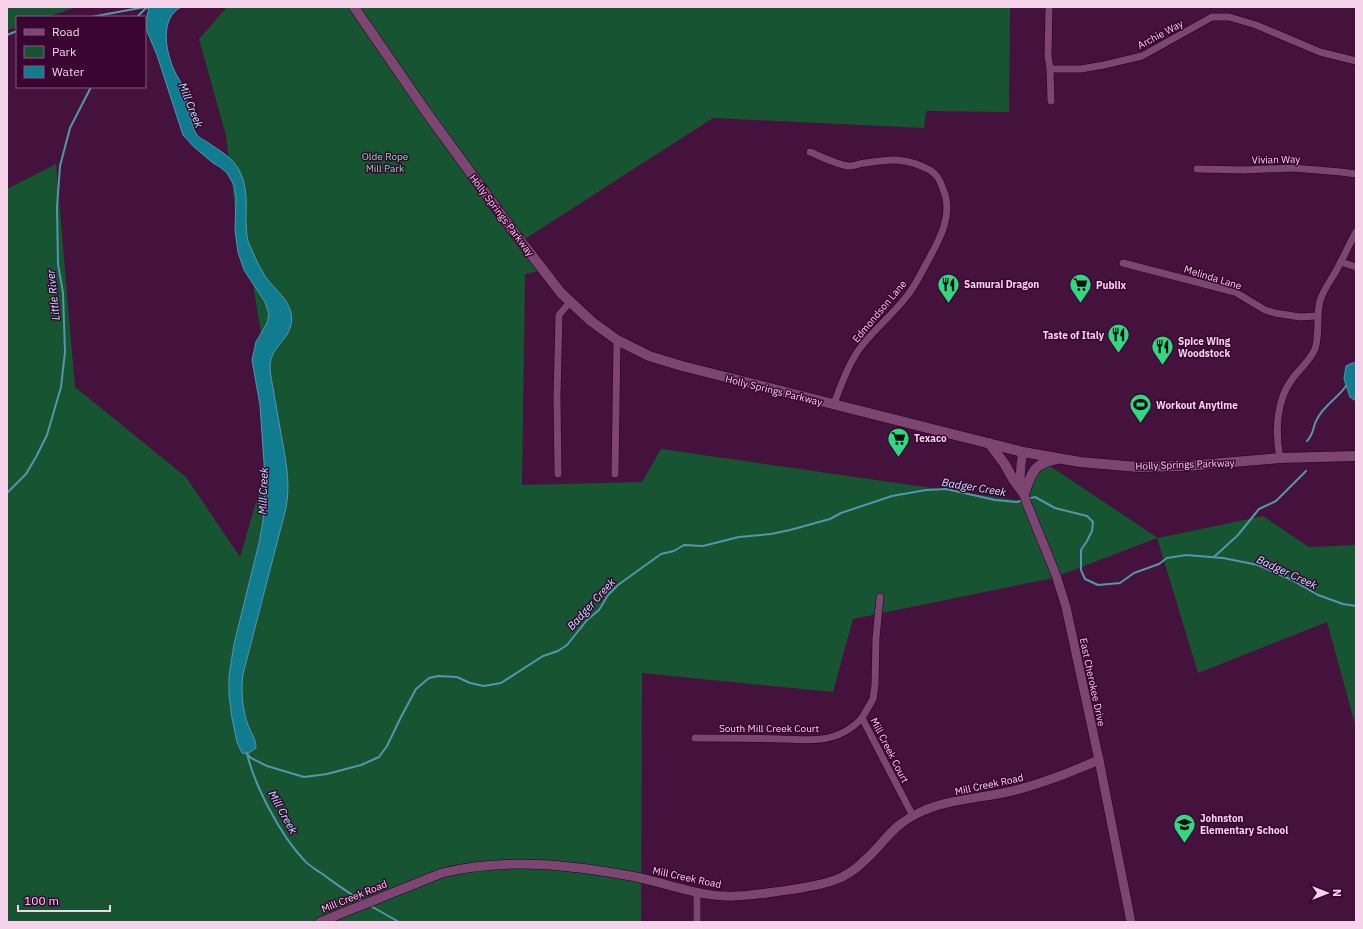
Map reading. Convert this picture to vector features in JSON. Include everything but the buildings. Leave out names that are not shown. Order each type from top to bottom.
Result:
[{"type":"main road","name":"Holly Springs Parkway","points":[[354,7],[422,106],[513,231],[570,302],[591,321],[617,340],[636,350],[665,361],[720,377],[1023,452],[1059,459],[1108,465],[1161,467],[1210,465],[1280,458],[1356,456]]},
{"type":"main road","points":[[988,443],[1004,463],[1012,479],[1024,494]]},
{"type":"main road","points":[[1024,494],[1032,471],[1046,462],[1059,459]]},
{"type":"street","points":[[1049,7],[1048,56],[1051,101]]},
{"type":"street","name":"Archie Way","points":[[1050,69],[1089,68],[1142,56],[1212,17],[1229,17],[1256,25],[1320,52],[1356,61]]},
{"type":"street","name":"Edmondson Lane","points":[[810,152],[834,162],[850,166],[896,159],[908,161],[931,171],[937,176],[947,201],[942,233],[914,285],[906,297],[856,354],[841,385],[834,404]]},
{"type":"street","name":"Vivian Way","points":[[1197,169],[1244,170],[1292,168],[1356,174]]},
{"type":"street","points":[[1280,458],[1278,437],[1280,410],[1288,385],[1294,376],[1309,361],[1314,351],[1317,340],[1317,316],[1321,299],[1356,232]]},
{"type":"street","name":"Melinda Lane","points":[[1123,262],[1235,292],[1265,310],[1275,313],[1300,317],[1317,316]]},
{"type":"street","points":[[1341,262],[1356,267]]},
{"type":"street","points":[[558,474],[557,389],[559,315],[570,302]]},
{"type":"street","points":[[615,474],[617,340]]},
{"type":"street","name":"East Cherokee Drive","points":[[1023,452],[1020,473],[1024,494],[1056,575],[1066,608],[1099,760],[1131,922]]},
{"type":"street","name":"Mill Creek Court","points":[[880,597],[873,699],[862,718],[913,816]]},
{"type":"street","name":"South Mill Creek Court","points":[[695,738],[823,739],[841,734],[854,726],[862,718]]},
{"type":"street","name":"Mill Creek Road","points":[[320,922],[442,872],[491,864],[535,865],[601,872],[636,877],[697,892],[725,896],[749,895],[804,888],[836,880],[853,871],[898,825],[927,809],[1033,785],[1099,760]]},
{"type":"street","points":[[697,892],[697,922]]},
{"type":"green space","points":[[7,7],[76,7],[51,16],[16,16],[16,28],[7,30]]},
{"type":"green space","name":"Olde Rope Mill Park","points":[[227,7],[1010,7],[1009,112],[926,111],[924,128],[713,118],[525,239],[540,271],[525,274],[522,485],[642,482],[661,449],[1022,501],[1044,462],[1158,538],[1263,516],[1309,547],[1356,545],[1356,728],[1327,622],[1198,673],[1157,538],[1053,578],[853,619],[833,692],[642,673],[641,922],[7,922],[7,189],[56,164],[75,387],[186,477],[240,557],[277,430],[252,360],[263,345],[252,278],[242,266],[226,136],[199,39]]},
{"type":"water","points":[[149,7],[181,7],[174,12],[170,19],[166,36],[171,63],[184,89],[193,126],[200,138],[230,158],[240,172],[243,178],[245,191],[248,241],[262,272],[284,298],[291,313],[292,322],[290,329],[274,352],[270,367],[286,461],[288,492],[286,508],[243,674],[243,706],[248,725],[256,745],[256,748],[247,754],[242,753],[237,742],[229,695],[229,676],[234,644],[263,521],[265,488],[264,462],[260,405],[252,360],[256,342],[267,323],[269,314],[265,302],[244,270],[238,252],[235,230],[236,198],[234,185],[227,173],[194,147],[183,135],[157,55],[147,31],[146,22]]},
{"type":"water","points":[[1356,363],[1356,401],[1350,397],[1344,379],[1346,366]]},
{"type":"waterway","points":[[96,16],[145,7]]},
{"type":"waterway","name":"Little River","points":[[138,16],[146,8],[150,7]]},
{"type":"waterway","points":[[7,35],[16,31]]},
{"type":"waterway","name":"Little River","points":[[7,493],[26,474],[36,457],[47,435],[61,387],[65,352],[63,293],[58,264],[57,207],[60,166],[70,128],[90,88]]},
{"type":"waterway","points":[[1307,441],[1320,414],[1346,386]]},
{"type":"waterway","points":[[1214,557],[1238,535],[1259,509],[1276,501],[1306,471]]},
{"type":"waterway","name":"Badger Creek","points":[[248,755],[267,766],[304,777],[327,774],[361,765],[379,757],[387,746],[416,689],[429,678],[438,676],[457,677],[470,683],[484,686],[501,683],[543,656],[558,651],[567,645],[587,620],[599,610],[608,595],[618,585],[661,554],[674,551],[684,545],[703,546],[739,537],[771,534],[790,530],[830,519],[841,513],[892,496],[926,490],[946,489],[995,500],[1020,501]]},
{"type":"waterway","name":"Badger Creek","points":[[1031,498],[1035,497],[1055,508],[1087,516],[1093,522],[1092,531],[1081,550],[1081,570],[1085,579],[1098,585],[1120,583],[1134,573],[1159,564],[1167,558],[1186,555],[1223,558],[1258,565],[1292,580],[1318,595],[1343,604],[1356,606]]},
{"type":"waterway","name":"Mill Creek","points":[[247,753],[262,795],[286,838],[295,850],[306,862],[347,892],[364,902]]},
{"type":"waterway","name":"Mill Creek","points":[[369,905],[399,922]]},
{"type":"place","name":"Samurai Dragon","points":[[948,304]]},
{"type":"place","name":"Publix","points":[[1081,304]]},
{"type":"place","name":"Taste of Italy","points":[[1119,354]]},
{"type":"place","name":"Spice Wing Woodstock","points":[[1162,366]]},
{"type":"place","name":"Workout Anytime","points":[[1140,424]]},
{"type":"place","name":"Texaco","points":[[899,458]]},
{"type":"place","name":"Johnston Elementary School","points":[[1185,844]]}]
